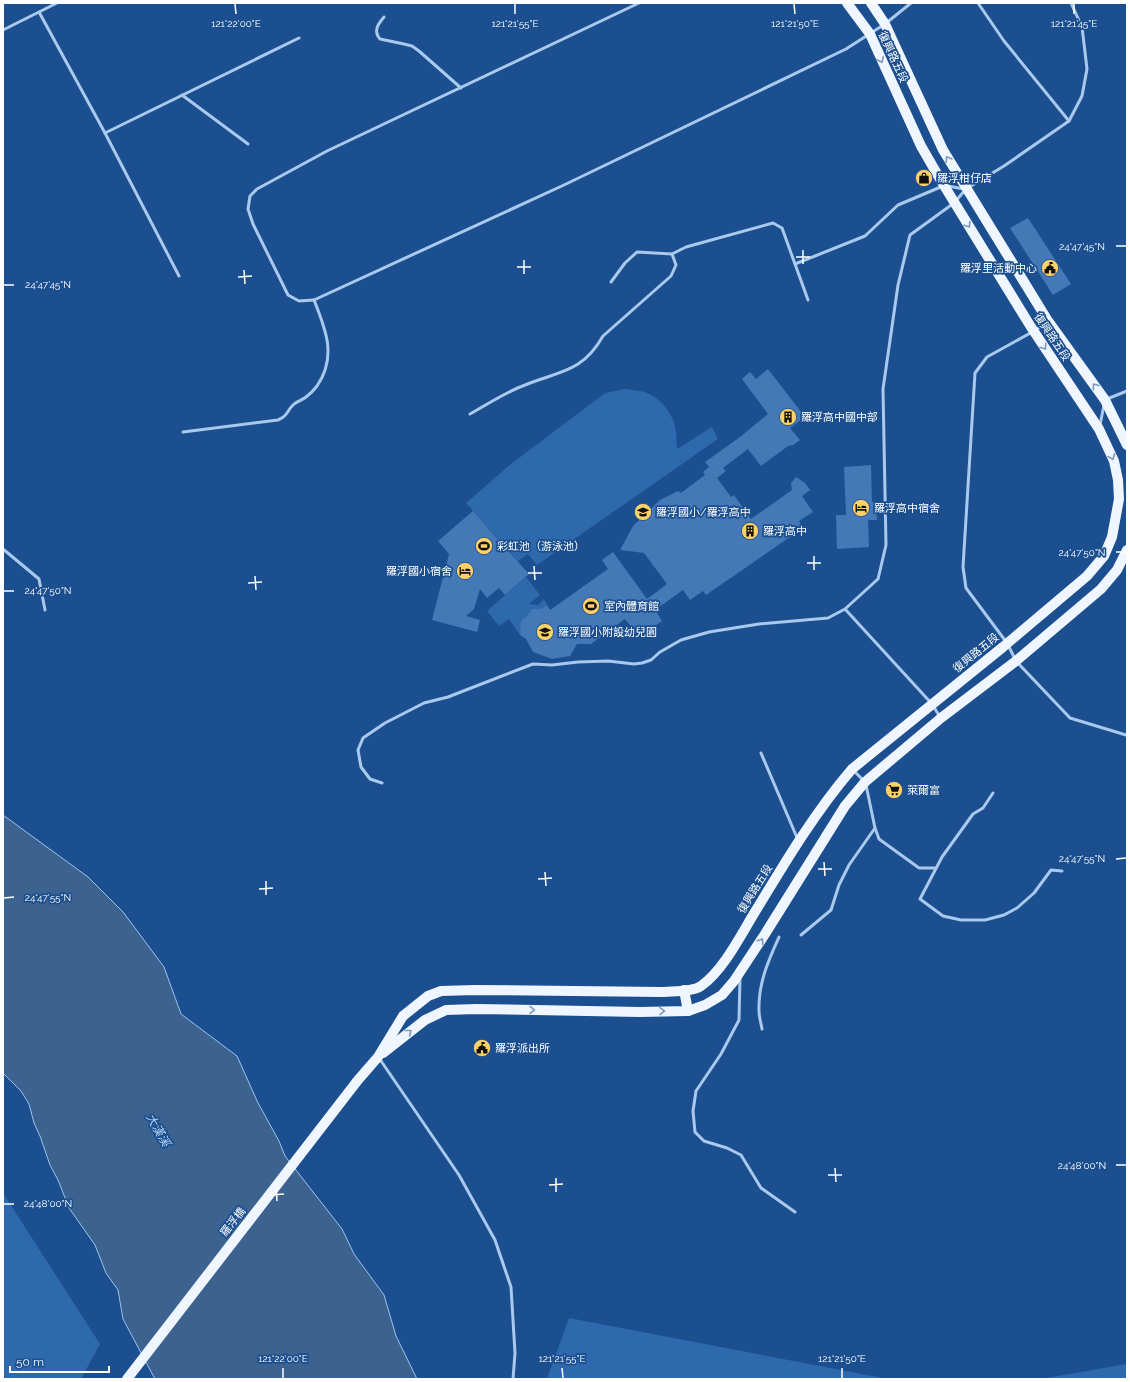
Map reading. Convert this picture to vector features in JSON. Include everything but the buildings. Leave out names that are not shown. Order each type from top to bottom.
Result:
[{"type":"main road","name":"復興路五段","points":[[358,1080],[378,1057],[403,1016],[428,996],[441,991],[662,992],[700,987],[721,967],[798,841],[831,793],[852,768],[1007,643],[1087,576],[1104,556],[1112,537],[1119,499],[1118,480],[1114,461],[1099,429],[1034,331],[944,186],[921,146],[870,34],[847,3]]},
{"type":"main road","name":"復興路五段","points":[[871,3],[886,24],[943,150],[1048,322],[1104,400],[1127,445]]},
{"type":"main road","name":"復興路五段","points":[[378,1057],[425,1020],[446,1010],[688,1011],[705,1005],[722,995],[740,972],[765,934],[845,806],[865,782],[941,718],[1016,661],[1101,589],[1117,570],[1127,550]]},
{"type":"main road","points":[[684,990],[688,1011]]},
{"type":"main road","points":[[517,1010],[521,991]]},
{"type":"main road","name":"羅浮橋","points":[[127,1379],[358,1080]]},
{"type":"lane","points":[[3,30],[57,3]]},
{"type":"lane","points":[[639,3],[327,151],[258,189],[250,196],[248,209],[253,224],[288,295],[299,301],[314,300],[564,185],[846,49],[886,24],[912,3]]},
{"type":"lane","points":[[978,3],[1004,41],[1069,121]]},
{"type":"lane","points":[[382,783],[370,779],[361,767],[358,750],[363,738],[385,723],[424,703],[448,697],[532,664],[552,665],[608,661],[634,664],[642,663],[651,660],[660,652],[681,640],[709,632],[759,624],[828,618],[845,609],[878,579],[886,545],[883,388],[898,285],[910,235],[954,203],[966,189],[1004,166],[1069,121],[1082,96],[1087,69],[1082,27],[1071,3]]},
{"type":"lane","points":[[39,12],[105,133],[179,276]]},
{"type":"lane","points":[[384,17],[378,24],[376,30],[377,36],[380,39],[412,46],[461,88]]},
{"type":"lane","points":[[105,133],[299,38]]},
{"type":"lane","points":[[182,95],[248,144]]},
{"type":"lane","points":[[795,264],[865,236],[898,205],[944,186],[966,189]]},
{"type":"lane","points":[[611,282],[625,263],[637,252],[672,254],[686,247],[773,223],[782,228],[808,300]]},
{"type":"lane","points":[[470,414],[524,385],[556,375],[577,366],[595,349],[603,336],[671,276],[676,265],[672,254]]},
{"type":"lane","points":[[183,432],[278,420],[285,417],[293,405],[306,397],[317,386],[324,372],[329,352],[324,326],[314,300]]},
{"type":"lane","points":[[1048,322],[987,357],[975,373],[963,568],[966,588],[1007,643],[1016,661],[1070,718],[1126,735]]},
{"type":"lane","points":[[1099,429],[1104,400],[1127,391]]},
{"type":"lane","points":[[3,549],[39,579],[45,610]]},
{"type":"lane","points":[[845,609],[932,704],[941,718]]},
{"type":"lane","points":[[761,753],[798,841]]},
{"type":"lane","points":[[852,768],[865,782],[879,839],[919,868],[935,868]]},
{"type":"lane","points":[[993,793],[983,808],[973,814],[935,868],[920,899],[943,916],[961,920],[985,920],[1004,915],[1017,908],[1034,893],[1051,870],[1062,871]]},
{"type":"lane","points":[[801,935],[831,910],[839,884],[849,865],[876,828]]},
{"type":"lane","points":[[762,1029],[758,1012],[760,987],[779,937]]},
{"type":"lane","points":[[740,972],[739,1020],[721,1054],[696,1091],[693,1111],[695,1132],[704,1141],[727,1148],[741,1155],[761,1188],[795,1212]]},
{"type":"lane","points":[[378,1057],[459,1175],[496,1240],[511,1287],[514,1354],[513,1379]]},
{"type":"shaded area","points":[[625,389],[650,394],[655,397],[670,413],[676,429],[677,449],[712,427],[718,439],[537,565],[528,554],[518,561],[466,503],[511,464],[605,393]]},
{"type":"shaded area","points":[[526,577],[540,595],[529,604],[538,605],[544,599],[547,605],[541,609],[532,609],[521,621],[525,626],[520,635],[509,619],[499,626],[487,611]]},
{"type":"shaded area","points":[[3,1193],[100,1344],[81,1379],[3,1379]]},
{"type":"shaded area","points":[[569,1318],[888,1379],[547,1379]]},
{"type":"shaded area","points":[[1127,1364],[1127,1379],[1040,1379]]},
{"type":"water","name":"大漢溪","points":[[3,815],[88,877],[123,912],[164,967],[181,1014],[237,1056],[258,1103],[279,1141],[285,1156],[342,1229],[354,1254],[384,1295],[396,1336],[417,1379],[155,1379],[123,1319],[118,1290],[106,1273],[95,1245],[69,1208],[58,1180],[50,1165],[34,1123],[29,1104],[21,1091],[3,1073]]},
{"type":"place","name":"羅浮柑仔店","points":[[924,178]]},
{"type":"place","name":"羅浮里活動中心","points":[[1050,268]]},
{"type":"place","name":"羅浮高中國中部","points":[[788,417]]},
{"type":"place","name":"羅浮高中宿舍","points":[[861,508]]},
{"type":"place","name":"羅浮國小/羅浮高中","points":[[643,512]]},
{"type":"place","name":"羅浮高中","points":[[750,531]]},
{"type":"place","name":"彩虹池（游泳池）","points":[[484,546]]},
{"type":"place","name":"羅浮國小宿舍","points":[[465,571]]},
{"type":"place","name":"室內體育館","points":[[591,606]]},
{"type":"place","name":"羅浮國小附設幼兒園","points":[[545,632]]},
{"type":"place","name":"萊爾富","points":[[894,790]]},
{"type":"place","name":"羅浮派出所","points":[[482,1048]]}]
